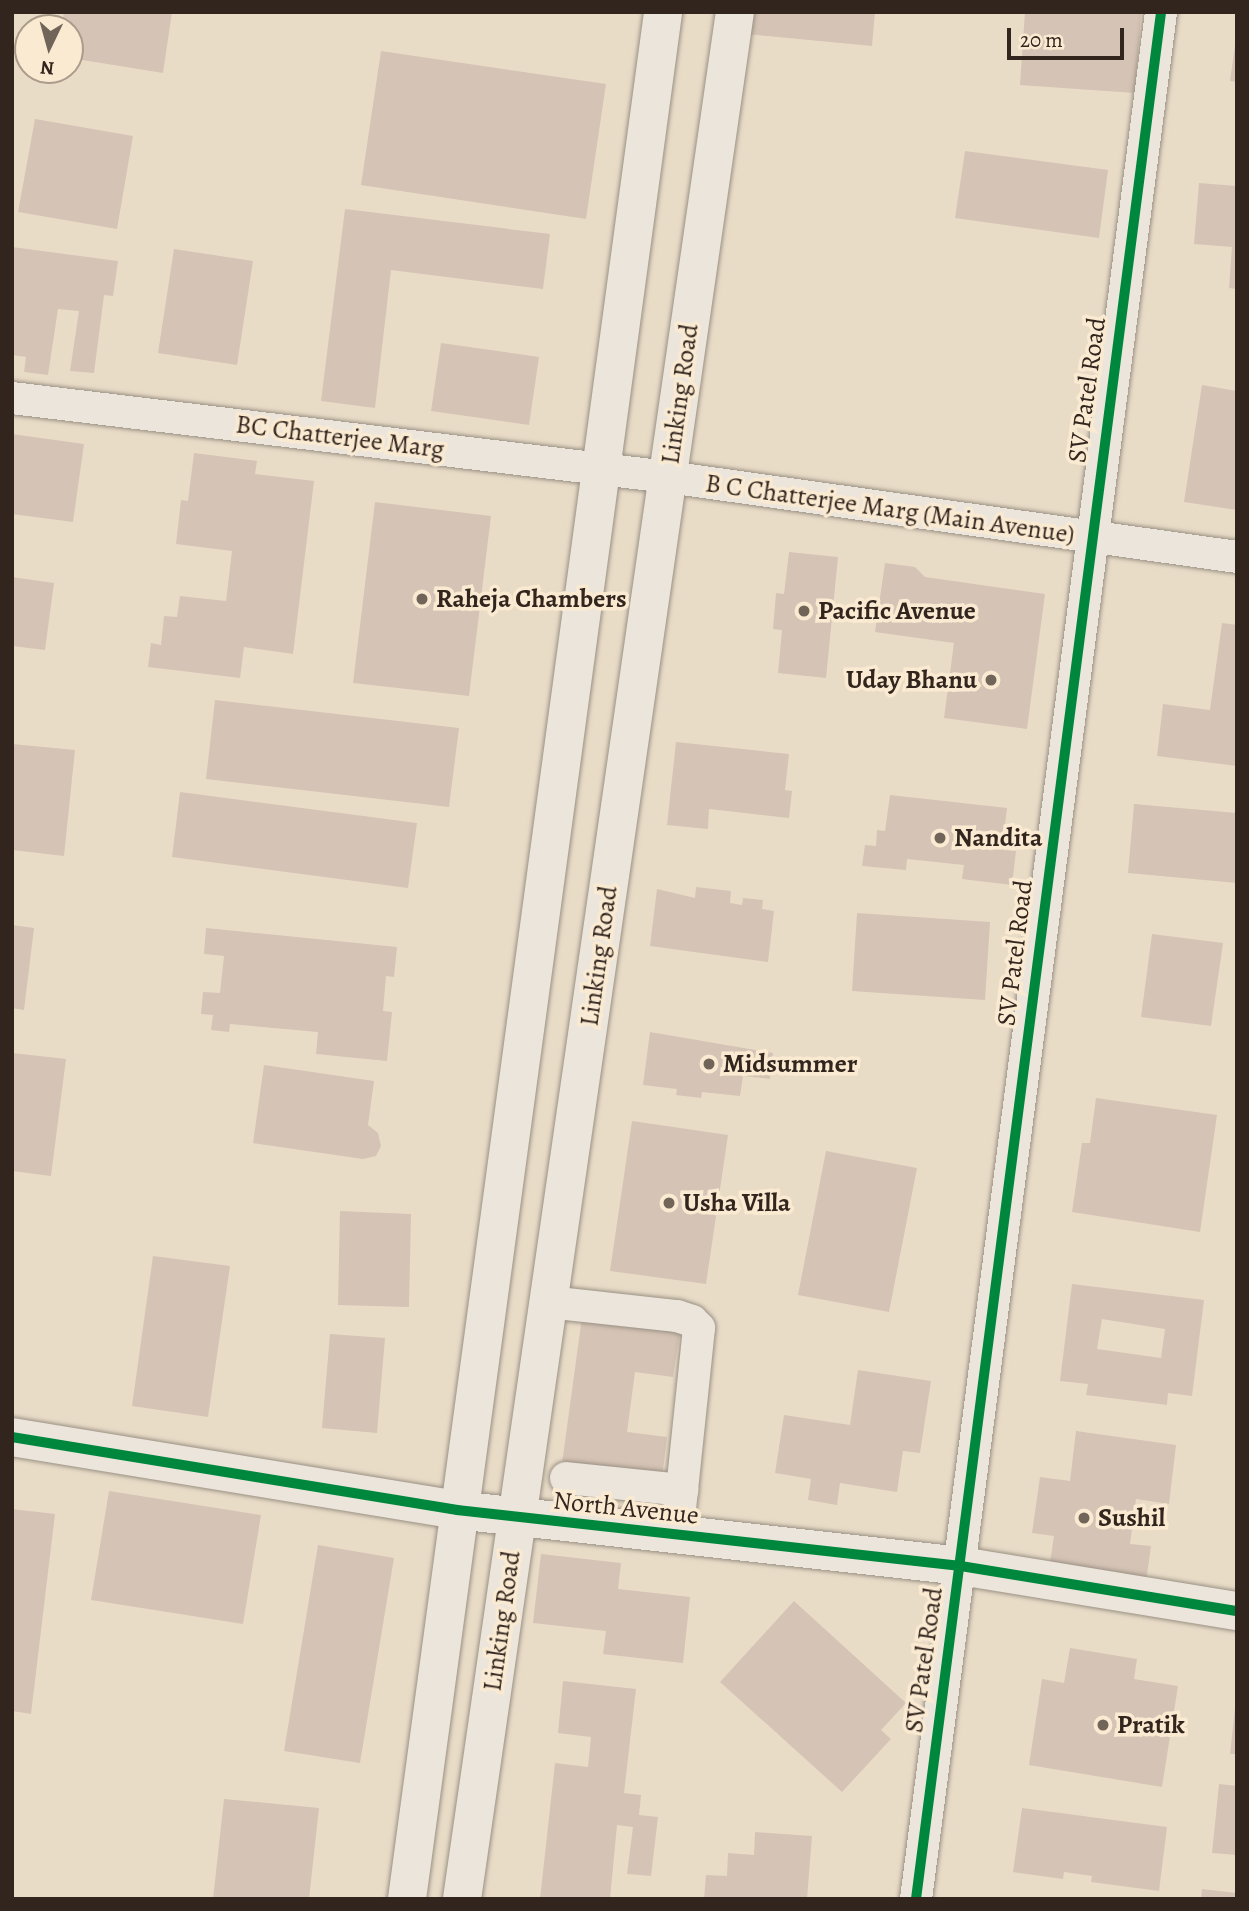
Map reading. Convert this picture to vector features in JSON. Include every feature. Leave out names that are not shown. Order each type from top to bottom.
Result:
[{"type":"main road","points":[[407,1899],[457,1510],[663,12]]},
{"type":"main road","name":"Linking Road","points":[[461,1899],[735,12]]},
{"type":"main road","name":"North Avenue","points":[[12,1437],[517,1519],[961,1566],[1237,1611]]},
{"type":"street","name":"SV Patel Road","points":[[916,1899],[1160,12]]},
{"type":"street","name":"BC Chatterjee Marg","points":[[12,398],[668,477]]},
{"type":"street","name":"B C Chatterjee Marg (Main Avenue)","points":[[668,477],[1237,557]]},
{"type":"street","points":[[548,1302],[677,1316],[692,1321],[699,1328],[677,1536]]},
{"type":"street","points":[[566,1478],[682,1490]]},
{"type":"building","points":[[172,12],[163,73],[84,60],[84,14],[64,14]]},
{"type":"building","points":[[749,12],[875,12],[872,46],[747,34]]},
{"type":"building","points":[[1025,12],[1141,12],[1135,93],[1020,85]]},
{"type":"building","points":[[1235,45],[1237,46],[1237,82],[1230,81]]},
{"type":"building","points":[[381,51],[606,84],[586,219],[361,185]]},
{"type":"building","points":[[35,119],[133,136],[117,229],[18,212]]},
{"type":"building","points":[[965,151],[1108,170],[1099,238],[955,218]]},
{"type":"building","points":[[1199,183],[1237,186],[1237,289],[1229,288],[1232,247],[1194,244]]},
{"type":"building","points":[[345,209],[550,234],[543,289],[391,270],[375,408],[321,401]]},
{"type":"building","points":[[12,247],[118,261],[113,296],[104,295],[94,373],[70,371],[79,311],[58,309],[48,375],[24,372],[26,357],[12,355]]},
{"type":"building","points":[[174,249],[253,261],[237,365],[158,353]]},
{"type":"building","points":[[441,343],[539,357],[529,425],[431,411]]},
{"type":"building","points":[[1202,385],[1237,391],[1237,510],[1184,502]]},
{"type":"building","points":[[12,434],[84,444],[73,522],[12,514]]},
{"type":"building","points":[[194,453],[257,461],[255,474],[314,481],[293,654],[244,647],[240,678],[148,667],[151,643],[161,645],[164,616],[177,617],[180,596],[226,601],[232,551],[176,544],[181,500],[188,501]]},
{"type":"building","name":"Raheja Chambers","points":[[375,502],[491,516],[469,696],[353,683]]},
{"type":"building","name":"Pacific Avenue","points":[[789,552],[838,557],[826,678],[778,673],[782,630],[773,629],[776,593],[784,594]]},
{"type":"building","name":"Uday Bhanu","points":[[885,563],[915,567],[925,577],[1045,594],[1027,729],[944,718],[954,643],[875,632]]},
{"type":"building","points":[[12,577],[54,583],[45,650],[12,646]]},
{"type":"building","points":[[1222,623],[1237,625],[1237,766],[1157,756],[1163,704],[1210,710]]},
{"type":"building","points":[[215,700],[459,728],[449,807],[206,779]]},
{"type":"building","points":[[676,742],[789,754],[785,790],[792,791],[789,818],[709,809],[708,829],[667,825]]},
{"type":"building","points":[[12,744],[75,750],[64,856],[12,850]]},
{"type":"building","points":[[180,792],[417,823],[408,888],[172,857]]},
{"type":"building","name":"Nandita","points":[[890,795],[1007,808],[1002,850],[1016,851],[1012,885],[962,879],[964,865],[907,859],[906,870],[862,866],[865,845],[876,846],[877,830],[885,831]]},
{"type":"building","points":[[1134,804],[1237,813],[1237,883],[1128,873]]},
{"type":"building","points":[[696,887],[731,891],[730,903],[742,905],[743,898],[763,900],[762,909],[774,911],[768,962],[650,946],[657,889],[695,898]]},
{"type":"building","points":[[857,913],[990,922],[985,1000],[852,991]]},
{"type":"building","points":[[12,925],[34,928],[24,1010],[12,1008]]},
{"type":"building","points":[[206,928],[397,947],[394,977],[386,976],[383,1011],[392,1012],[387,1061],[316,1054],[318,1032],[230,1024],[229,1032],[211,1030],[213,1015],[201,1014],[203,992],[220,993],[224,956],[204,954]]},
{"type":"building","points":[[1152,934],[1223,943],[1211,1026],[1141,1017]]},
{"type":"building","name":"Midsummer","points":[[650,1032],[773,1053],[770,1079],[743,1076],[740,1096],[702,1092],[701,1098],[676,1095],[677,1089],[643,1085]]},
{"type":"building","points":[[12,1053],[66,1059],[51,1176],[12,1171]]},
{"type":"building","points":[[264,1065],[374,1081],[368,1125],[378,1133],[381,1146],[376,1156],[363,1159],[253,1143]]},
{"type":"building","points":[[1096,1098],[1217,1115],[1200,1232],[1072,1212],[1082,1143],[1090,1143]]},
{"type":"building","name":"Usha Villa","points":[[632,1121],[728,1135],[706,1284],[610,1271]]},
{"type":"building","points":[[826,1151],[917,1168],[889,1312],[798,1295]]},
{"type":"building","points":[[340,1211],[411,1214],[409,1307],[338,1305]]},
{"type":"building","points":[[153,1256],[230,1266],[208,1417],[132,1406]]},
{"type":"building","points":[[1072,1284],[1204,1300],[1192,1396],[1168,1393],[1167,1405],[1086,1395],[1088,1384],[1060,1381]],"holes":[[[1102,1319],[1165,1329],[1161,1358],[1097,1349]]]},
{"type":"building","points":[[582,1317],[680,1331],[673,1377],[635,1372],[627,1432],[667,1437],[661,1485],[561,1471]]},
{"type":"building","points":[[330,1334],[385,1338],[377,1433],[322,1428]]},
{"type":"building","points":[[858,1370],[931,1381],[920,1453],[903,1451],[897,1492],[840,1483],[837,1505],[808,1500],[811,1479],[775,1473],[784,1415],[850,1425]]},
{"type":"building","name":"Sushil","points":[[1076,1431],[1176,1445],[1169,1504],[1136,1499],[1130,1544],[1151,1546],[1146,1582],[1049,1569],[1054,1536],[1032,1533],[1040,1477],[1070,1481]]},
{"type":"building","points":[[109,1491],[261,1515],[243,1624],[91,1600]]},
{"type":"building","points":[[12,1509],[55,1514],[31,1714],[12,1711]]},
{"type":"building","points":[[318,1545],[394,1558],[360,1763],[284,1751]]},
{"type":"building","points":[[541,1554],[621,1563],[618,1589],[690,1597],[683,1663],[603,1654],[606,1631],[533,1623]]},
{"type":"building","points":[[794,1601],[906,1703],[881,1730],[891,1739],[842,1792],[720,1682]]},
{"type":"building","name":"Pratik","points":[[1070,1648],[1137,1659],[1134,1679],[1178,1686],[1162,1787],[1029,1765],[1042,1679],[1064,1683]]},
{"type":"building","points":[[563,1681],[636,1689],[624,1793],[641,1795],[639,1815],[658,1817],[651,1876],[627,1874],[633,1827],[617,1825],[610,1899],[540,1899],[555,1763],[588,1767],[591,1737],[558,1733]]},
{"type":"building","points":[[1235,1708],[1237,1754],[1230,1754]]},
{"type":"building","points":[[1219,1784],[1237,1786],[1237,1855],[1212,1853]]},
{"type":"building","points":[[224,1799],[319,1808],[309,1899],[213,1899]]},
{"type":"building","points":[[1022,1808],[1167,1827],[1159,1891],[1091,1882],[1092,1876],[1064,1872],[1063,1879],[1013,1872]]},
{"type":"building","points":[[755,1832],[812,1836],[807,1899],[704,1899],[706,1875],[727,1876],[728,1853],[754,1855]]},
{"type":"building","points":[[1202,1889],[1237,1893],[1237,1899],[1201,1899]]},
{"type":"cycle path","points":[[916,1899],[1161,12]]},
{"type":"cycle path","points":[[12,1437],[457,1510],[961,1566],[1237,1611]]},
{"type":"place","name":"Raheja Chambers","points":[[422,599]]},
{"type":"place","name":"Pacific Avenue","points":[[804,611]]},
{"type":"place","name":"Uday Bhanu","points":[[991,680]]},
{"type":"place","name":"Nandita","points":[[940,838]]},
{"type":"place","name":"Midsummer","points":[[709,1064]]},
{"type":"place","name":"Usha Villa","points":[[669,1203]]},
{"type":"place","name":"Sushil","points":[[1084,1518]]},
{"type":"place","name":"Pratik","points":[[1103,1725]]}]
